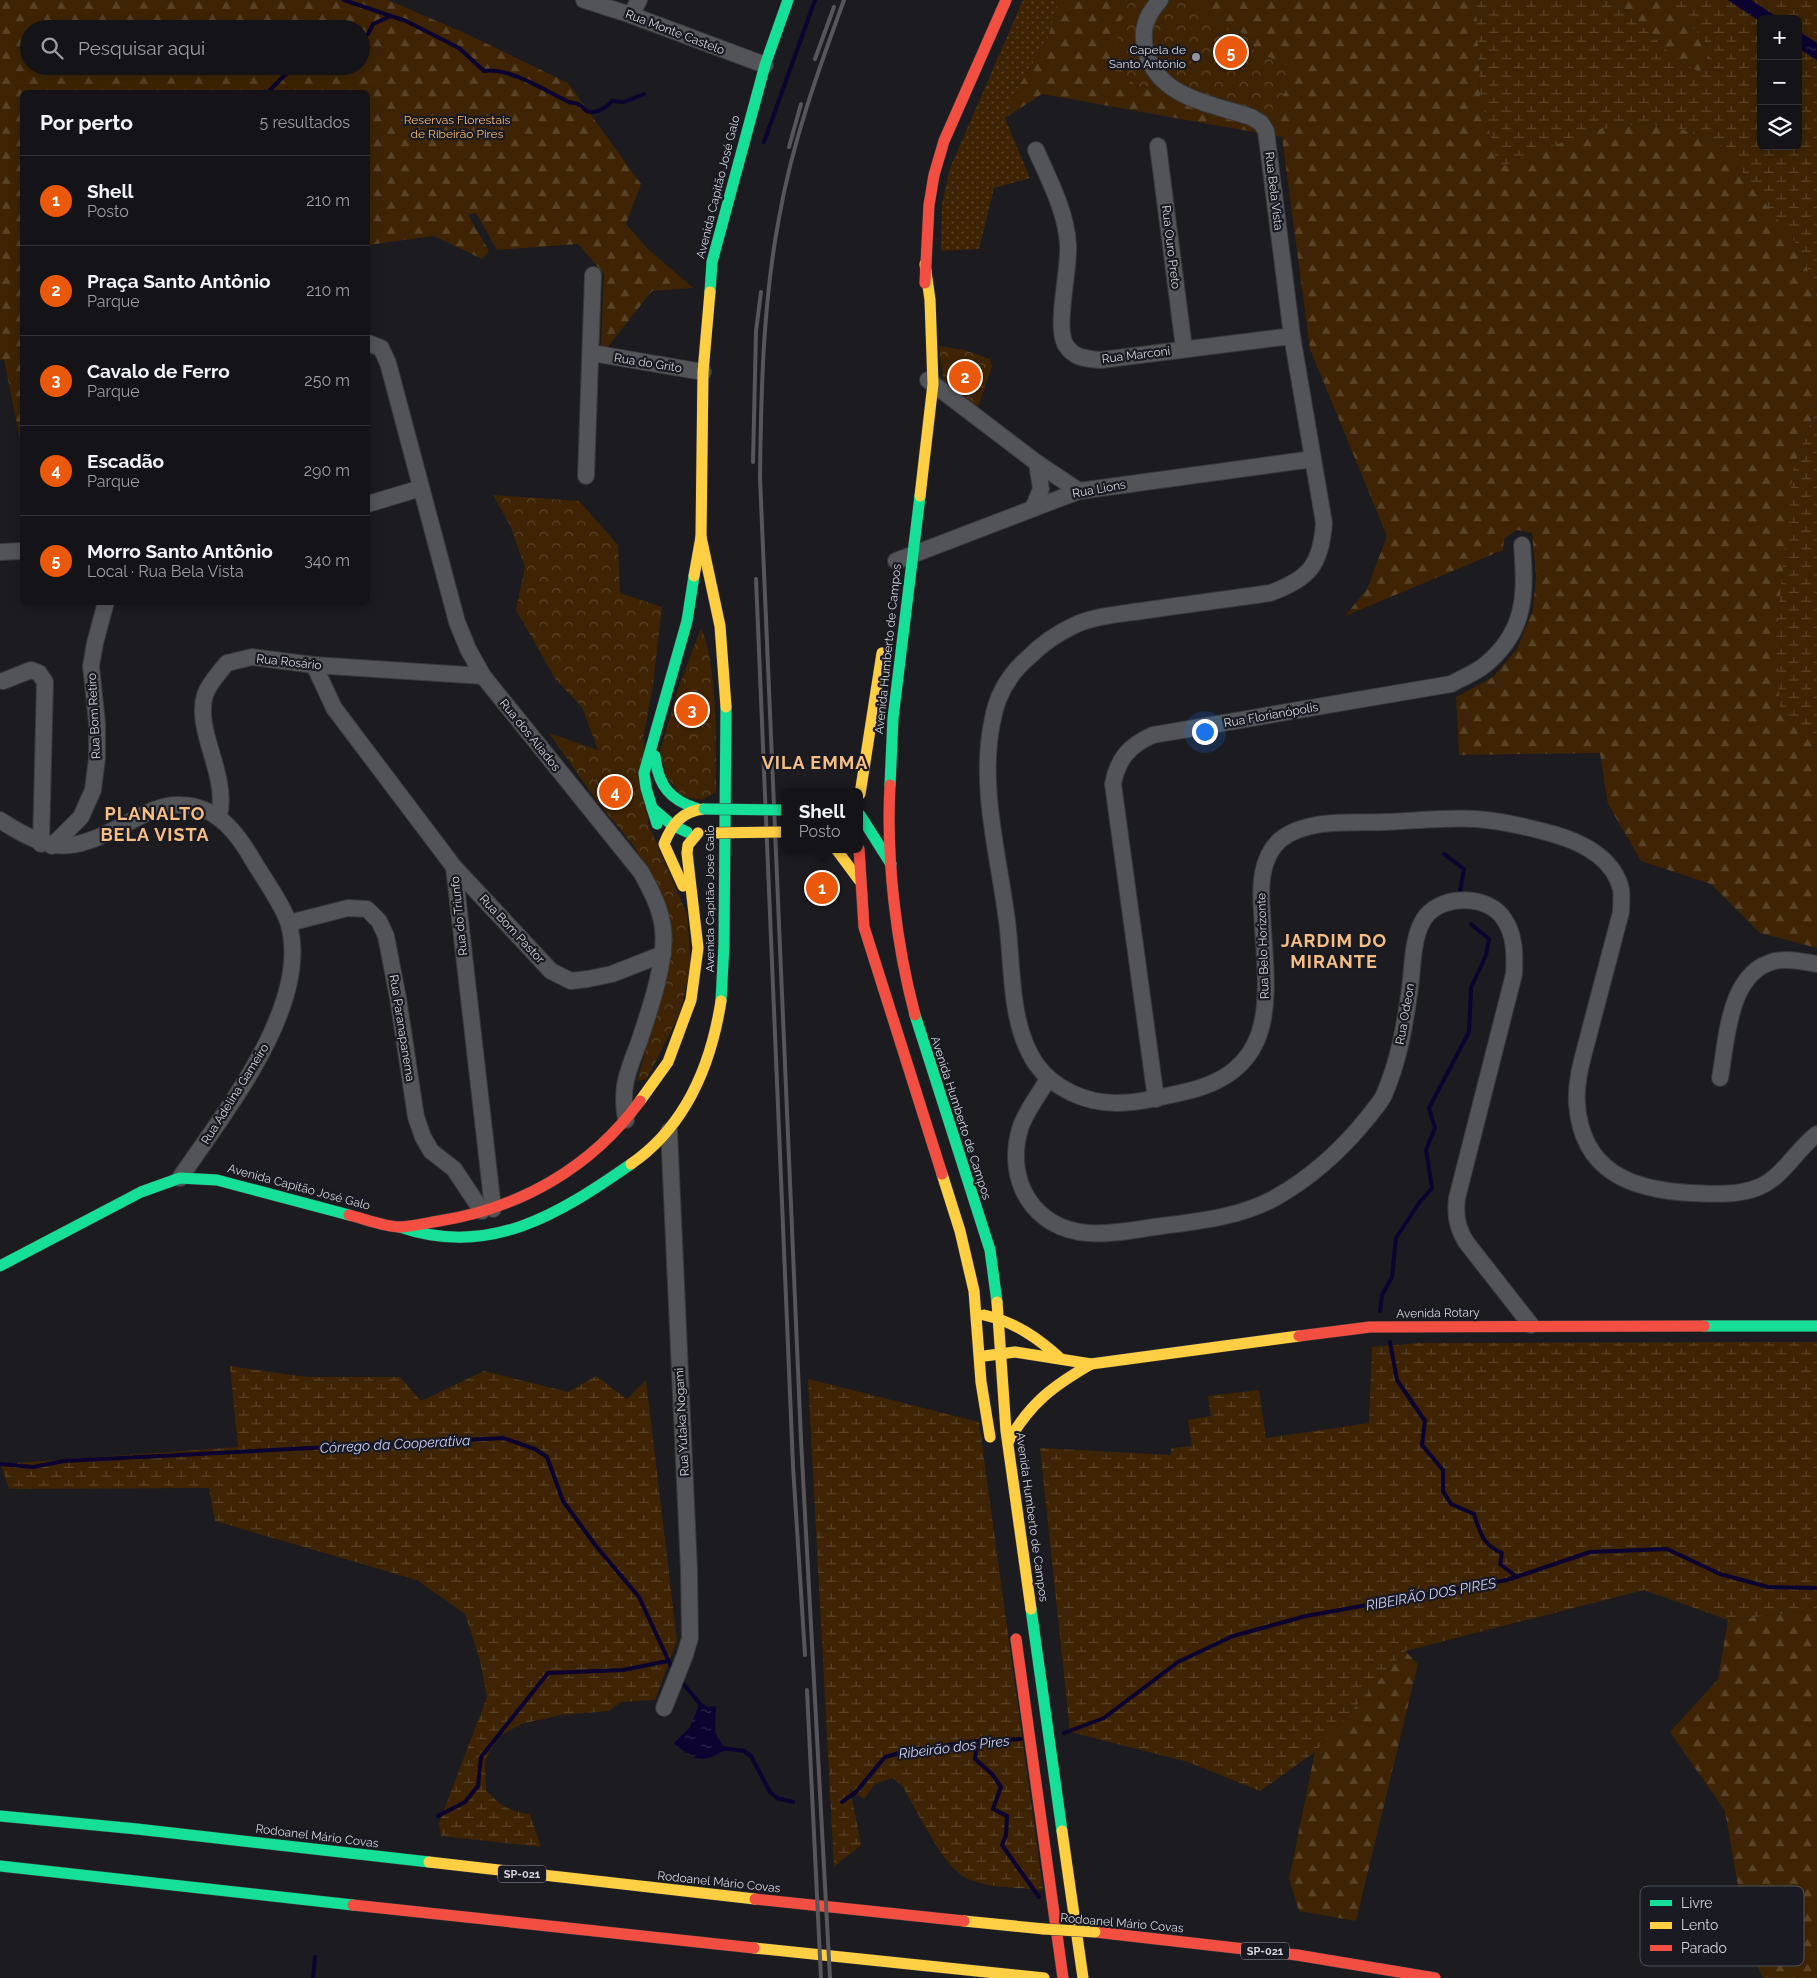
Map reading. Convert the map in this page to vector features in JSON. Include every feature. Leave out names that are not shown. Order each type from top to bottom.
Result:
[{"type":"main road","name":"Avenida Capitão José Galo","points":[[400,1227],[488,1210],[530,1194],[569,1172],[595,1152],[626,1120],[668,1062],[679,1035],[695,979],[698,948],[696,921],[664,844],[652,808],[644,773],[687,621],[701,537],[703,372],[712,262],[765,65],[788,0]]},
{"type":"main road","name":"Avenida Humberto de Campos","points":[[1006,0],[944,141],[929,205],[925,264],[929,381],[900,561],[889,798],[891,864],[901,950],[910,998],[924,1049],[990,1250],[1000,1318],[999,1354],[1008,1442],[1083,1978]]},
{"type":"main road","name":"Avenida Humberto de Campos","points":[[912,457],[929,381]]},
{"type":"main road","name":"Avenida Capitão José Galo","points":[[0,1266],[140,1192],[180,1178],[217,1180],[331,1211],[400,1227],[422,1236],[449,1240],[472,1240],[512,1229],[553,1212],[606,1182],[669,1131],[702,1076],[713,1041],[722,988],[725,951],[723,880],[726,735],[724,680],[720,628],[701,537]]},
{"type":"main road","name":"Avenida Humberto de Campos","points":[[861,788],[884,639]]},
{"type":"main road","points":[[654,740],[657,772],[667,794],[675,802],[701,809],[781,810]]},
{"type":"main road","points":[[850,785],[865,756]]},
{"type":"main road","points":[[863,820],[889,798]]},
{"type":"main road","points":[[652,808],[672,825],[704,833],[781,832]]},
{"type":"main road","points":[[664,844],[677,818],[701,809]]},
{"type":"main road","points":[[863,825],[891,864]]},
{"type":"main road","points":[[696,921],[686,853],[688,845],[704,833]]},
{"type":"main road","points":[[839,853],[859,880]]},
{"type":"main road","points":[[859,853],[859,880],[864,927],[873,962],[960,1231],[977,1314],[979,1357],[991,1447]]},
{"type":"main road","points":[[864,927],[875,951],[886,954],[901,950]]},
{"type":"main road","points":[[977,1314],[1000,1318],[1015,1324],[1045,1344],[1062,1360]]},
{"type":"main road","name":"Avenida Rotary","points":[[979,1357],[1015,1352],[1091,1364],[1370,1327],[1531,1325],[1817,1326]]},
{"type":"main road","points":[[1008,1442],[1021,1416],[1048,1389],[1091,1364]]},
{"type":"main road","points":[[1015,1631],[1063,1978]]},
{"type":"main road","name":"Rodoanel Mário Covas","points":[[0,1816],[137,1829],[804,1905],[1044,1929],[1094,1932],[1296,1955],[1435,1978]]},
{"type":"main road","points":[[0,1866],[83,1877],[1044,1978]]},
{"type":"street","name":"Rua Monte Castelo","points":[[584,0],[631,15],[765,65]]},
{"type":"street","points":[[631,15],[639,0]]},
{"type":"street","name":"Rua Bela Vista","points":[[1160,0],[1148,14],[1143,28],[1144,46],[1149,63],[1158,77],[1178,93],[1251,116],[1261,123],[1266,131],[1292,336],[1313,459]]},
{"type":"street","name":"Rua Ouro Preto","points":[[1158,146],[1184,348]]},
{"type":"street","name":"Rua Marconi","points":[[1036,150],[1061,210],[1066,229],[1068,246],[1062,328],[1064,343],[1072,353],[1085,359],[1101,360],[1184,348],[1292,336]]},
{"type":"street","points":[[586,476],[592,353],[593,275]]},
{"type":"street","name":"Rua dos Aliados","points":[[370,344],[381,348],[388,363],[457,622],[468,649],[483,676],[641,872],[659,911],[664,929],[662,954],[646,1020],[623,1087],[626,1120]]},
{"type":"street","name":"Rua do Grito","points":[[592,353],[703,372]]},
{"type":"street","points":[[929,381],[1037,463],[1079,490]]},
{"type":"street","name":"Rua Lions","points":[[900,561],[1079,490],[1313,459]]},
{"type":"street","name":"Rua Belo Horizonte","points":[[1313,459],[1324,523],[1322,548],[1309,571],[1292,585],[1270,593],[1108,616],[1074,625],[1029,656],[1012,675],[998,697],[988,750],[988,781],[1008,923],[1015,1002],[1023,1038],[1034,1061],[1048,1079],[1086,1099],[1104,1103],[1156,1099],[1198,1089],[1222,1080],[1238,1069],[1252,1050],[1261,1029],[1266,998],[1260,888],[1267,857],[1280,840],[1302,829],[1332,823],[1476,819],[1532,828],[1573,840],[1596,853],[1613,870],[1621,890],[1621,912],[1580,1071],[1577,1103],[1581,1130],[1596,1157],[1607,1168],[1637,1186],[1664,1192],[1716,1195],[1744,1192],[1774,1179],[1803,1145],[1817,1134]]},
{"type":"street","points":[[1033,508],[1040,489],[1037,463]]},
{"type":"street","points":[[370,503],[421,488]]},
{"type":"street","name":"Rua Florianópolis","points":[[1156,1099],[1113,784],[1116,768],[1125,754],[1137,742],[1154,735],[1451,684],[1484,666],[1507,642],[1522,611],[1525,577],[1522,545]]},
{"type":"street","points":[[0,552],[20,551]]},
{"type":"street","name":"Rua Bom Retiro","points":[[47,845],[69,832],[81,818],[93,790],[97,758],[97,723],[91,666],[94,643],[105,605]]},
{"type":"street","name":"Rua Rosário","points":[[219,816],[222,804],[221,784],[203,713],[205,695],[213,680],[227,663],[252,657],[314,665],[483,676]]},
{"type":"street","name":"Rua do Triunfo","points":[[314,665],[334,708],[454,867],[488,1210]]},
{"type":"street","points":[[3,681],[31,670],[39,673],[45,682],[47,845]]},
{"type":"street","points":[[0,820],[27,837],[47,845],[88,842],[160,807],[182,805],[219,816]]},
{"type":"street","name":"Rua Adelina Gameiro","points":[[180,1178],[270,1038],[290,981],[294,950],[289,923],[242,841],[219,816]]},
{"type":"street","name":"Rua Bom Pastor","points":[[454,867],[551,971],[571,981],[612,974],[662,954]]},
{"type":"street","name":"Rua Odeon","points":[[1048,1079],[1020,1127],[1015,1156],[1017,1176],[1026,1199],[1044,1218],[1067,1230],[1088,1233],[1110,1233],[1237,1213],[1272,1199],[1307,1178],[1349,1142],[1383,1097],[1396,1062],[1407,1011],[1417,936],[1426,916],[1439,905],[1456,900],[1474,901],[1491,907],[1503,917],[1511,934],[1515,952],[1514,974],[1457,1198],[1456,1215],[1459,1230],[1466,1242],[1531,1325]]},
{"type":"street","name":"Rua Paranapanema","points":[[289,923],[348,908],[367,909],[379,920],[386,936],[398,998],[416,1116],[431,1151],[454,1169],[488,1210]]},
{"type":"street","points":[[1720,1078],[1732,1013],[1739,991],[1754,971],[1774,962],[1794,960],[1817,964]]},
{"type":"street","name":"Rua Yutaka Nogami","points":[[664,1708],[690,1638],[689,1570],[669,1131]]},
{"type":"green space","name":"Reservas Florestais de Ribeirão Pires","points":[[0,0],[388,0],[469,35],[568,83],[641,184],[626,224],[648,249],[693,288],[652,291],[607,348],[601,347],[604,274],[578,244],[497,250],[476,213],[468,215],[489,251],[482,259],[434,236],[370,245],[370,90],[20,90],[20,440],[4,359],[0,360]]},
{"type":"green space","points":[[1023,0],[1060,0],[1047,40],[1019,86],[1005,118],[1030,178],[994,188],[979,249],[941,251],[942,204],[950,168]]},
{"type":"green space","points":[[1060,0],[1131,0],[1127,6],[1182,89],[1295,70],[1252,49],[1255,38],[1211,19],[1203,14],[1193,0],[1476,0],[1480,93],[1498,167],[1593,130],[1642,124],[1681,129],[1721,144],[1801,250],[1817,298],[1817,405],[1793,470],[1780,711],[1817,747],[1817,948],[1760,933],[1711,884],[1641,861],[1608,804],[1600,753],[1459,755],[1456,697],[1493,677],[1517,649],[1533,610],[1536,576],[1532,533],[1517,530],[1504,539],[1503,550],[1345,616],[1367,589],[1387,536],[1310,349],[1282,137],[1042,94],[1005,118],[1019,86],[1047,40]]},
{"type":"green space","points":[[1131,0],[1193,0],[1203,14],[1211,19],[1255,38],[1252,49],[1296,70],[1272,118],[1195,93],[1177,90],[1157,93],[1131,82],[1123,72],[1118,61],[1116,49],[1120,23]]},
{"type":"green space","points":[[1476,0],[1607,0],[1625,10],[1681,63],[1698,71],[1713,69],[1704,39],[1666,0],[1728,0],[1757,19],[1757,150],[1802,150],[1802,51],[1817,60],[1817,298],[1801,250],[1721,144],[1681,129],[1642,124],[1593,130],[1498,168],[1480,93]]},
{"type":"green space","points":[[1607,0],[1666,0],[1704,39],[1713,69],[1698,71],[1681,63],[1625,10]]},
{"type":"green space","points":[[1751,0],[1817,0],[1817,43],[1802,34],[1802,15],[1774,15]]},
{"type":"green space","points":[[939,346],[964,350],[990,359],[992,367],[977,409],[943,380]]},
{"type":"green space","points":[[1817,405],[1817,747],[1780,711],[1776,635],[1793,470]]},
{"type":"green space","points":[[493,495],[579,501],[618,545],[620,593],[662,607],[653,685],[644,734],[648,823],[687,914],[691,965],[680,1013],[647,1079],[637,1081],[660,1000],[658,888],[633,845],[596,800],[549,733],[598,750],[582,707],[556,680],[516,610],[525,567],[510,525]]},
{"type":"green space","points":[[701,628],[711,663],[716,753],[716,792],[702,800],[683,797],[667,777],[660,751],[677,692]]},
{"type":"green space","points":[[1817,1342],[1817,1610],[1728,1620],[1644,1590],[1405,1651],[1315,1752],[1260,1791],[1188,1762],[1070,1732],[1040,1448],[1171,1455],[1171,1448],[1192,1446],[1188,1420],[1211,1416],[1208,1396],[1259,1390],[1266,1438],[1369,1423],[1372,1347],[1418,1343]]},
{"type":"green space","points":[[230,1366],[307,1377],[400,1377],[421,1401],[484,1371],[568,1392],[596,1376],[627,1399],[646,1380],[677,1641],[655,1700],[621,1702],[609,1711],[560,1715],[521,1724],[500,1736],[490,1750],[485,1763],[486,1790],[505,1807],[517,1812],[530,1814],[541,1847],[441,1836],[439,1823],[487,1697],[480,1660],[465,1614],[417,1580],[215,1521],[209,1488],[9,1489],[1,1464],[238,1447]]},
{"type":"green space","points":[[808,1379],[979,1422],[1043,1890],[984,1884],[966,1878],[949,1863],[940,1851],[903,1787],[893,1778],[875,1784],[864,1799],[850,1789],[861,1845],[834,1867]]},
{"type":"green space","points":[[1817,1610],[1817,1978],[1763,1978],[1757,1966],[1804,1966],[1804,1886],[1738,1886],[1725,1811],[1670,1732],[1718,1679],[1728,1620]]},
{"type":"green space","points":[[1405,1651],[1418,1664],[1356,1921],[1299,1911],[1289,1879],[1315,1752]]},
{"type":"water","points":[[1728,0],[1751,0],[1774,15],[1757,15],[1757,19]]},
{"type":"water","points":[[1802,34],[1817,43],[1817,60],[1802,51]]},
{"type":"water","points":[[700,1702],[708,1707],[716,1706],[715,1731],[725,1750],[704,1759],[687,1754],[674,1743],[690,1727]]},
{"type":"waterway","points":[[344,0],[391,16]]},
{"type":"waterway","points":[[764,142],[815,0]]},
{"type":"waterway","points":[[370,30],[373,24],[391,16],[406,21],[459,48],[484,71],[494,71],[516,76],[569,102],[579,104],[588,112],[601,110],[612,101],[624,102],[644,94]]},
{"type":"waterway","points":[[270,90],[285,75]]},
{"type":"waterway","points":[[1444,854],[1464,869],[1460,891],[1463,895]]},
{"type":"waterway","points":[[1380,1311],[1382,1295],[1392,1277],[1396,1238],[1419,1203],[1432,1188],[1426,1150],[1435,1128],[1429,1108],[1469,1032],[1471,988],[1486,955],[1489,939],[1471,924]]},
{"type":"waterway","points":[[1390,1342],[1397,1380],[1425,1421],[1422,1445],[1443,1470],[1443,1491],[1451,1504],[1474,1514],[1483,1538],[1490,1546],[1502,1553],[1500,1564],[1517,1577]]},
{"type":"waterway","name":"Córrego da Cooperativa","points":[[0,1464],[33,1467],[64,1461],[503,1438],[535,1449],[547,1457],[563,1501],[596,1546],[639,1597],[673,1670]]},
{"type":"waterway","name":"RIBEIRÃO DOS PIRES","points":[[1064,1733],[1104,1718],[1178,1662],[1233,1636],[1306,1616],[1507,1580],[1590,1552],[1667,1549],[1720,1574],[1768,1587],[1817,1588]]},
{"type":"waterway","name":"Ribeirão dos Pires","points":[[438,1816],[465,1802],[478,1786],[481,1757],[548,1673],[623,1670],[668,1661]]},
{"type":"waterway","name":"Ribeirão dos Pires","points":[[680,1680],[701,1705]]},
{"type":"waterway","name":"Ribeirão dos Pires","points":[[842,1802],[856,1792],[885,1757],[911,1750],[977,1741],[1021,1739]]},
{"type":"waterway","points":[[977,1741],[975,1759],[992,1774],[1001,1787],[993,1809],[1007,1816],[1006,1835],[1002,1845],[1039,1897]]},
{"type":"waterway","name":"Ribeirão dos Pires","points":[[721,1748],[744,1751],[751,1756],[770,1792],[777,1798],[793,1802]]},
{"type":"waterway","name":"Ribeirão dos Pires","points":[[313,1978],[315,1957]]},
{"type":"railway","points":[[830,1978],[801,1440],[760,478],[762,380],[766,315],[779,218],[798,135],[815,80],[844,0]]},
{"type":"railway","points":[[815,59],[834,7]]},
{"type":"railway","points":[[789,147],[801,104]]},
{"type":"railway","points":[[753,462],[756,331],[761,292]]},
{"type":"railway","points":[[756,579],[793,1466],[805,1655]]},
{"type":"railway","points":[[807,1690],[821,1978]]},
{"type":"traffic: fast","points":[[710,292],[712,262],[765,65],[788,0]]},
{"type":"traffic: fast","points":[[890,785],[893,718],[920,496]]},
{"type":"traffic: fast","points":[[657,824],[646,788],[644,773],[687,621],[694,576]]},
{"type":"traffic: fast","points":[[721,1001],[724,944],[726,707]]},
{"type":"traffic: fast","points":[[655,756],[659,776],[667,790],[680,801],[698,809]]},
{"type":"traffic: fast","points":[[652,808],[672,825],[687,832]]},
{"type":"traffic: fast","points":[[704,809],[781,810]]},
{"type":"traffic: fast","points":[[863,820],[891,864]]},
{"type":"traffic: fast","points":[[915,1015],[990,1250],[997,1302]]},
{"type":"traffic: fast","points":[[400,1227],[433,1235],[464,1237],[494,1234],[522,1226],[550,1214],[631,1164]]},
{"type":"traffic: fast","points":[[0,1266],[141,1192],[180,1178],[217,1180],[349,1215]]},
{"type":"traffic: fast","points":[[1704,1326],[1817,1326]]},
{"type":"traffic: fast","points":[[1031,1609],[1062,1831]]},
{"type":"traffic: fast","points":[[0,1816],[137,1829],[429,1862]]},
{"type":"traffic: fast","points":[[0,1866],[353,1905]]},
{"type":"traffic: slow","points":[[920,496],[933,384],[930,300],[925,264]]},
{"type":"traffic: slow","points":[[694,576],[701,537],[703,372],[710,292]]},
{"type":"traffic: slow","points":[[701,537],[720,626],[726,707]]},
{"type":"traffic: slow","points":[[861,788],[882,653]]},
{"type":"traffic: slow","points":[[683,886],[664,844],[674,825],[679,820],[690,812],[704,809]]},
{"type":"traffic: slow","points":[[710,833],[781,832]]},
{"type":"traffic: slow","points":[[640,1101],[668,1062],[691,1000],[698,948],[687,853],[688,845],[698,833]]},
{"type":"traffic: slow","points":[[839,853],[859,880]]},
{"type":"traffic: slow","points":[[631,1164],[667,1132],[693,1092],[703,1071],[717,1025],[721,1001]]},
{"type":"traffic: slow","points":[[942,1174],[960,1231],[974,1291],[981,1382],[990,1437]]},
{"type":"traffic: slow","points":[[997,1302],[1006,1431],[1031,1609]]},
{"type":"traffic: slow","points":[[984,1315],[1016,1326],[1044,1344],[1061,1359]]},
{"type":"traffic: slow","points":[[984,1356],[1015,1352],[1091,1364],[1299,1336]]},
{"type":"traffic: slow","points":[[1008,1442],[1016,1428],[1034,1406],[1054,1388],[1091,1364]]},
{"type":"traffic: slow","points":[[1062,1831],[1083,1978]]},
{"type":"traffic: slow","points":[[429,1862],[755,1899]]},
{"type":"traffic: slow","points":[[964,1921],[1044,1929]]},
{"type":"traffic: slow","points":[[1044,1929],[1095,1932]]},
{"type":"traffic: slow","points":[[754,1948],[1044,1978]]},
{"type":"traffic: jam","points":[[925,283],[929,205],[934,175],[944,141],[1006,0]]},
{"type":"traffic: jam","points":[[890,785],[891,872],[894,901],[908,988],[915,1015]]},
{"type":"traffic: jam","points":[[859,853],[864,927],[942,1174]]},
{"type":"traffic: jam","points":[[349,1215],[401,1227],[469,1215],[498,1206],[552,1181],[576,1165],[621,1125],[640,1101]]},
{"type":"traffic: jam","points":[[1299,1336],[1370,1327],[1704,1326]]},
{"type":"traffic: jam","points":[[1016,1639],[1063,1978]]},
{"type":"traffic: jam","points":[[755,1899],[964,1921]]},
{"type":"traffic: jam","points":[[353,1905],[754,1948]]},
{"type":"traffic: jam","points":[[1095,1932],[1297,1955],[1435,1978]]},
{"type":"place","name":"Morro Santo Antônio","points":[[1231,52]]},
{"type":"place","name":"Capela de Santo Antônio","points":[[1196,57]]},
{"type":"place","name":"Praça Santo Antônio","points":[[965,377]]},
{"type":"place","name":"Cavalo de Ferro","points":[[692,710]]},
{"type":"place","name":"Escadão","points":[[615,792]]},
{"type":"place","name":"Shell","points":[[822,888]]},
{"type":"district","name":"VILA EMMA","points":[[815,762]]},
{"type":"district","name":"PLANALTO BELA VISTA","points":[[155,823]]},
{"type":"district","name":"JARDIM DO MIRANTE","points":[[1334,950]]}]
